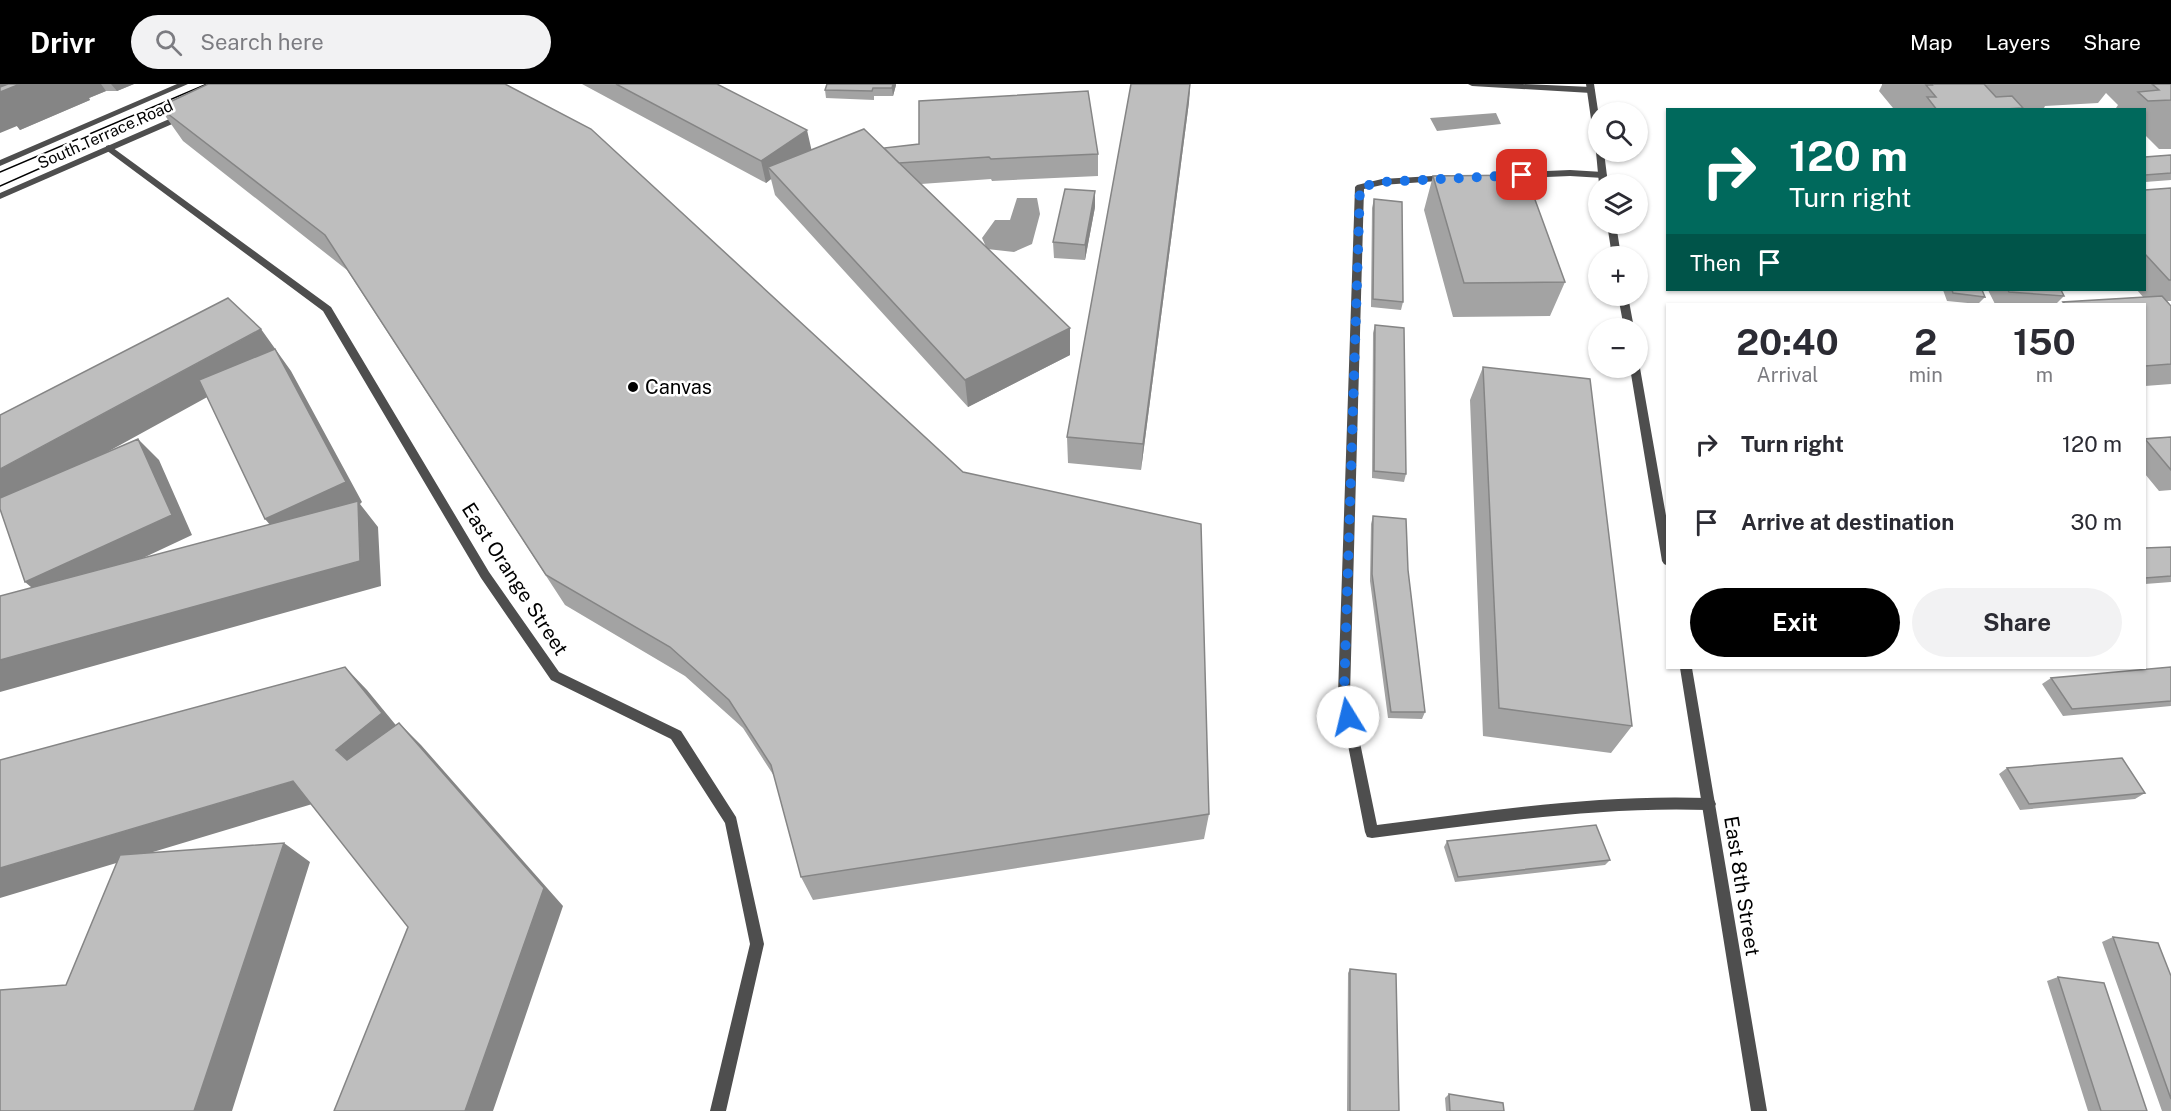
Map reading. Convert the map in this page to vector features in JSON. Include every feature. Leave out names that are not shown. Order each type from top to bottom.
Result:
[{"type":"street","name":"South Terrace Road","points":[[0,162],[184,84]]},
{"type":"street","points":[[1472,84],[1591,87],[1593,102]]},
{"type":"street","name":"South Terrace Road","points":[[0,196],[193,112]]},
{"type":"street","name":"East Orange Street","points":[[109,148],[327,309],[485,575],[555,676],[676,735],[731,821],[757,944],[718,1111]]},
{"type":"street","points":[[1487,177],[1570,173],[1588,177]]},
{"type":"street","points":[[1464,178],[1382,182],[1360,187],[1344,694],[1372,832],[1601,805],[1661,801],[1709,804]]},
{"type":"street","points":[[1637,378],[1666,549]]},
{"type":"street","name":"East 8th Street","points":[[1686,669],[1759,1111]]},
{"type":"shaded area","points":[[1496,113],[1501,124],[1437,131],[1430,118]]},
{"type":"shaded area","points":[[1017,198],[1037,198],[1040,214],[1032,244],[1014,252],[987,249],[982,238],[995,220],[1010,220]]},
{"type":"building","points":[[20,84],[0,92],[0,87]]},
{"type":"building","name":"Canvas","points":[[208,84],[505,84],[591,129],[963,472],[1201,524],[1209,814],[801,877],[771,765],[729,700],[670,647],[546,575],[325,235],[159,107]]},
{"type":"building","points":[[616,84],[717,84],[807,130],[761,161]]},
{"type":"building","points":[[827,84],[893,84],[892,88],[873,88],[872,91],[825,90]]},
{"type":"building","points":[[1131,84],[1190,84],[1143,444],[1067,437]]},
{"type":"building","points":[[1984,84],[1996,97],[2012,96],[2023,108],[1935,108],[1927,97],[1936,97],[1926,85]]},
{"type":"building","points":[[2152,84],[2171,84],[2171,100],[2148,101],[2138,92],[2159,90]]},
{"type":"building","points":[[1088,91],[1098,154],[991,159],[989,157],[899,163],[884,148],[919,144],[919,101]]},
{"type":"building","points":[[864,129],[1070,328],[965,380],[768,167]]},
{"type":"building","points":[[2171,155],[2171,173],[2146,175],[2146,157]]},
{"type":"building","points":[[1526,175],[1565,282],[1464,283],[1433,176]]},
{"type":"building","points":[[2171,188],[2171,280],[2146,255],[2146,190]]},
{"type":"building","points":[[1065,189],[1095,191],[1085,245],[1053,242]]},
{"type":"building","points":[[1374,199],[1402,202],[1403,302],[1373,299]]},
{"type":"building","points":[[1952,291],[1982,291],[1985,297],[1953,293]]},
{"type":"building","points":[[2062,291],[2064,296],[2009,292]]},
{"type":"building","points":[[2162,296],[2171,306],[2171,364],[2146,366],[2146,303],[2063,302]]},
{"type":"building","points":[[228,298],[261,329],[0,469],[0,415]]},
{"type":"building","points":[[1375,325],[1404,328],[1406,474],[1374,471]]},
{"type":"building","points":[[275,349],[346,482],[265,519],[199,380]]},
{"type":"building","points":[[1483,367],[1590,379],[1632,726],[1499,708]]},
{"type":"building","points":[[2171,437],[2171,470],[2146,440]]},
{"type":"building","points":[[138,439],[172,515],[25,582],[0,509],[0,498]]},
{"type":"building","points":[[358,501],[360,561],[0,660],[0,596]]},
{"type":"building","points":[[1373,516],[1406,519],[1408,570],[1425,712],[1391,712],[1372,574]]},
{"type":"building","points":[[2171,547],[2171,576],[2146,578],[2146,548]]},
{"type":"building","points":[[345,667],[382,713],[336,750],[347,760],[399,723],[544,888],[465,1111],[334,1111],[408,927],[293,781],[0,868],[0,760]]},
{"type":"building","points":[[2171,667],[2171,701],[2072,709],[2051,678]]},
{"type":"building","points":[[2122,758],[2145,793],[2029,804],[2007,768]]},
{"type":"building","points":[[1596,825],[1610,860],[1458,877],[1447,841]]},
{"type":"building","points":[[284,843],[194,1111],[0,1111],[0,990],[66,985],[120,855]]},
{"type":"building","points":[[2113,937],[2158,943],[2171,976],[2171,1099]]},
{"type":"building","points":[[1350,969],[1396,974],[1399,1111],[1350,1111]]},
{"type":"building","points":[[2058,977],[2104,983],[2147,1111],[2101,1111]]},
{"type":"building","points":[[1449,1094],[1503,1103],[1504,1111],[1450,1111]]},
{"type":"tram line","points":[[0,172],[207,84]]},
{"type":"tram line","points":[[0,186],[178,107]]},
{"type":"place","name":"Canvas","points":[[633,387]]},
{"type":"route","points":[[1348,717],[1344,694],[1360,187],[1382,182],[1522,175]]}]
